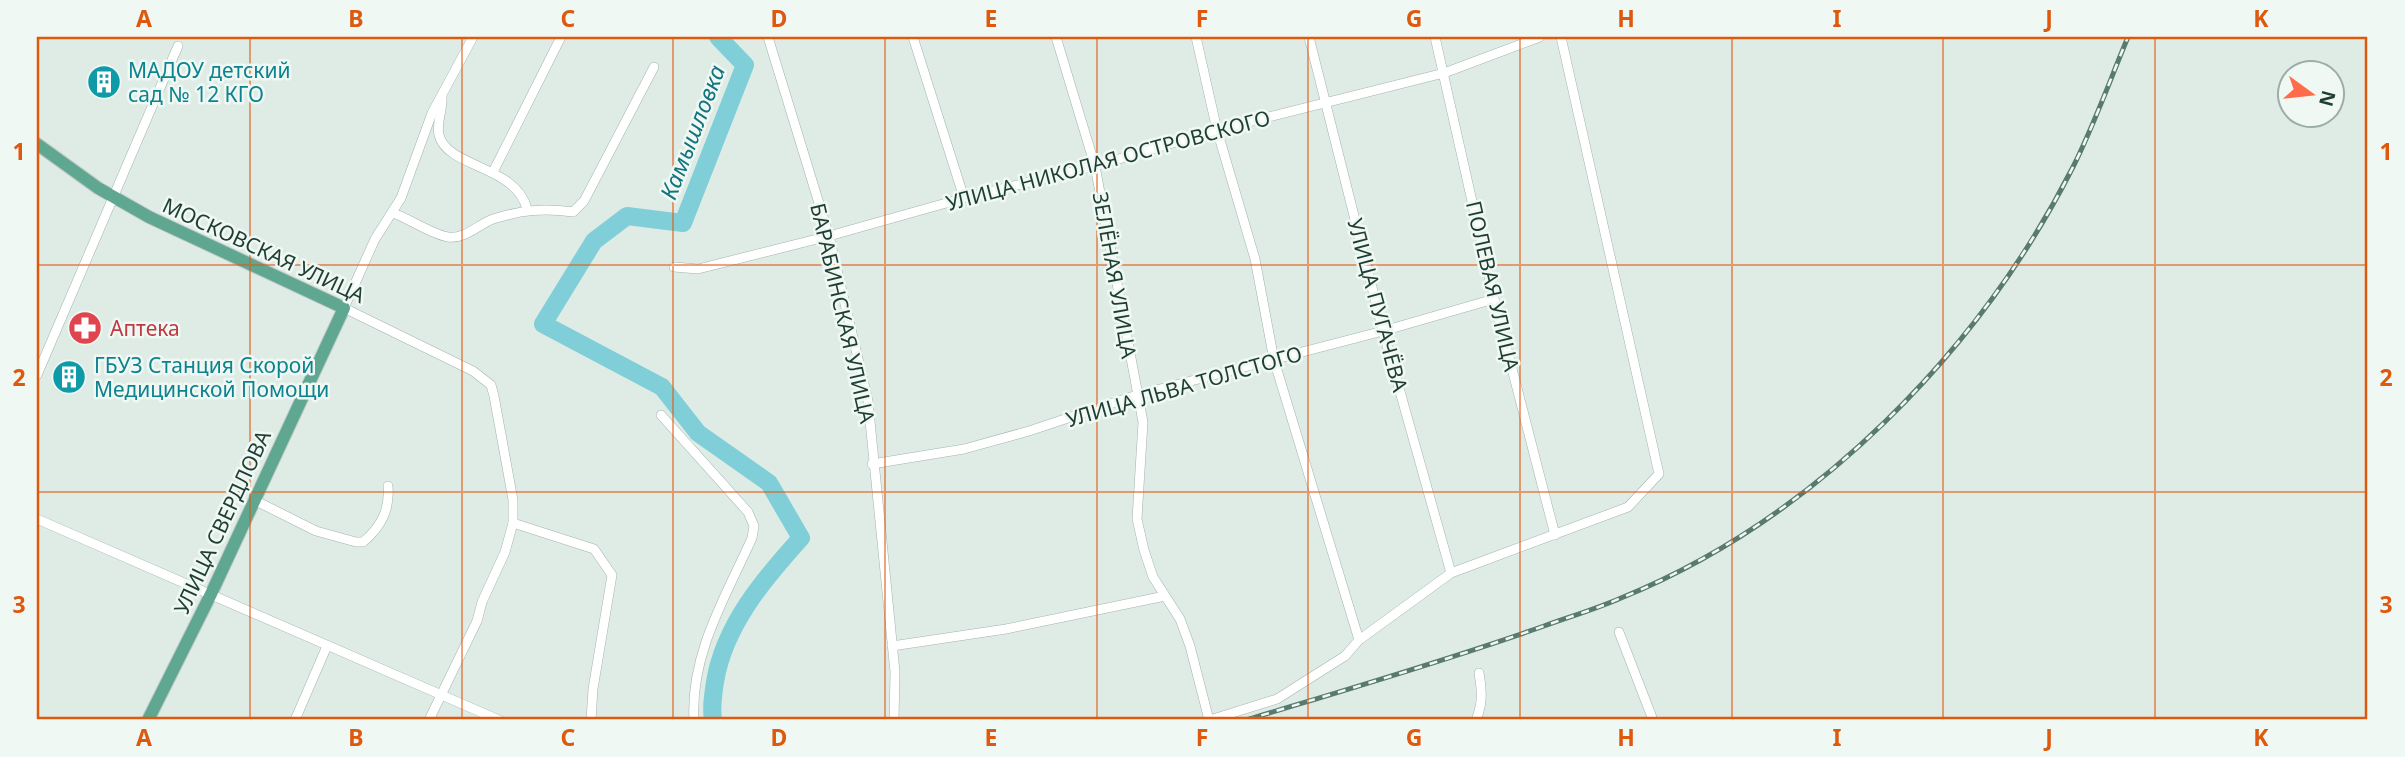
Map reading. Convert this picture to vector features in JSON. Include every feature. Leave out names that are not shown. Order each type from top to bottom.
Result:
[{"type":"main road","name":"МОСКОВСКАЯ УЛИЦА","points":[[37,144],[114,198],[182,234],[344,308]]},
{"type":"main road","name":"УЛИЦА СВЕРДЛОВА","points":[[148,720],[211,594],[344,308]]},
{"type":"street","name":"УЛИЦА СВЕРДЛОВА","points":[[344,308],[375,239],[393,213],[408,183],[421,142],[473,37]]},
{"type":"street","points":[[493,172],[561,37]]},
{"type":"street","name":"БАРАБИНСКАЯ УЛИЦА","points":[[768,37],[829,236],[868,401],[872,464],[895,671],[894,720]]},
{"type":"street","points":[[913,37],[964,198]]},
{"type":"street","name":"ЗЕЛЁНАЯ УЛИЦА","points":[[1056,37],[1095,166],[1143,422],[1137,519],[1153,577],[1180,619],[1190,646],[1210,720]]},
{"type":"street","points":[[1196,37],[1217,130],[1255,259],[1274,359],[1359,640]]},
{"type":"street","name":"УЛИЦА ПУГАЧЁВА","points":[[1309,37],[1383,331],[1451,573]]},
{"type":"street","name":"ПОЛЕВАЯ УЛИЦА","points":[[1435,37],[1494,299],[1555,535]]},
{"type":"street","name":"УЛИЦА НИКОЛАЯ ОСТРОВСКОГО","points":[[674,267],[698,269],[1095,166],[1217,130],[1444,73],[1539,37]]},
{"type":"street","points":[[1210,720],[1277,699],[1345,656],[1359,640],[1451,573],[1628,506],[1659,474],[1561,37]]},
{"type":"street","points":[[37,374],[178,46]]},
{"type":"street","points":[[393,213],[447,237],[458,237],[491,220],[527,209],[573,212],[584,201],[654,67]]},
{"type":"street","points":[[442,96],[438,132],[441,141],[462,158],[493,172],[518,189],[525,198],[527,209]]},
{"type":"street","name":"УЛИЦА ЛЬВА ТОЛСТОГО","points":[[872,464],[964,449],[1138,395],[1494,299]]},
{"type":"street","name":"МОСКОВСКАЯ УЛИЦА","points":[[344,308],[484,377],[491,385],[513,500],[513,523]]},
{"type":"street","points":[[661,415],[748,512],[754,526],[752,538],[704,644],[696,674],[694,720]]},
{"type":"street","points":[[254,500],[316,531],[363,542],[380,524],[387,510],[388,486]]},
{"type":"street","points":[[37,519],[499,720]]},
{"type":"street","points":[[429,720],[477,621],[482,602],[505,552],[513,523],[594,549],[612,575],[593,689],[592,720]]},
{"type":"street","points":[[892,646],[1006,629],[1165,596]]},
{"type":"street","points":[[1619,632],[1653,720]]},
{"type":"street","points":[[295,720],[327,646]]},
{"type":"street","points":[[1476,720],[1482,705],[1483,691],[1479,673]]},
{"type":"waterway","name":"Камышловка","points":[[713,720],[715,682],[720,661],[736,623],[759,587],[801,538],[769,483],[698,433],[662,387],[543,324],[594,241],[627,216],[683,223],[745,65],[718,37]]},
{"type":"railway","points":[[1246,720],[1470,651],[1621,598],[1692,564],[1760,523],[1824,476],[1884,422],[1940,364],[1990,301],[2035,235],[2073,167],[2128,37]]},
{"type":"place","name":"МАДОУ детский сад № 12 КГО","points":[[104,82]]},
{"type":"place","name":"Аптека","points":[[85,328]]},
{"type":"place","name":"ГБУЗ Станция Скорой Медицинской Помощи","points":[[69,377]]}]
